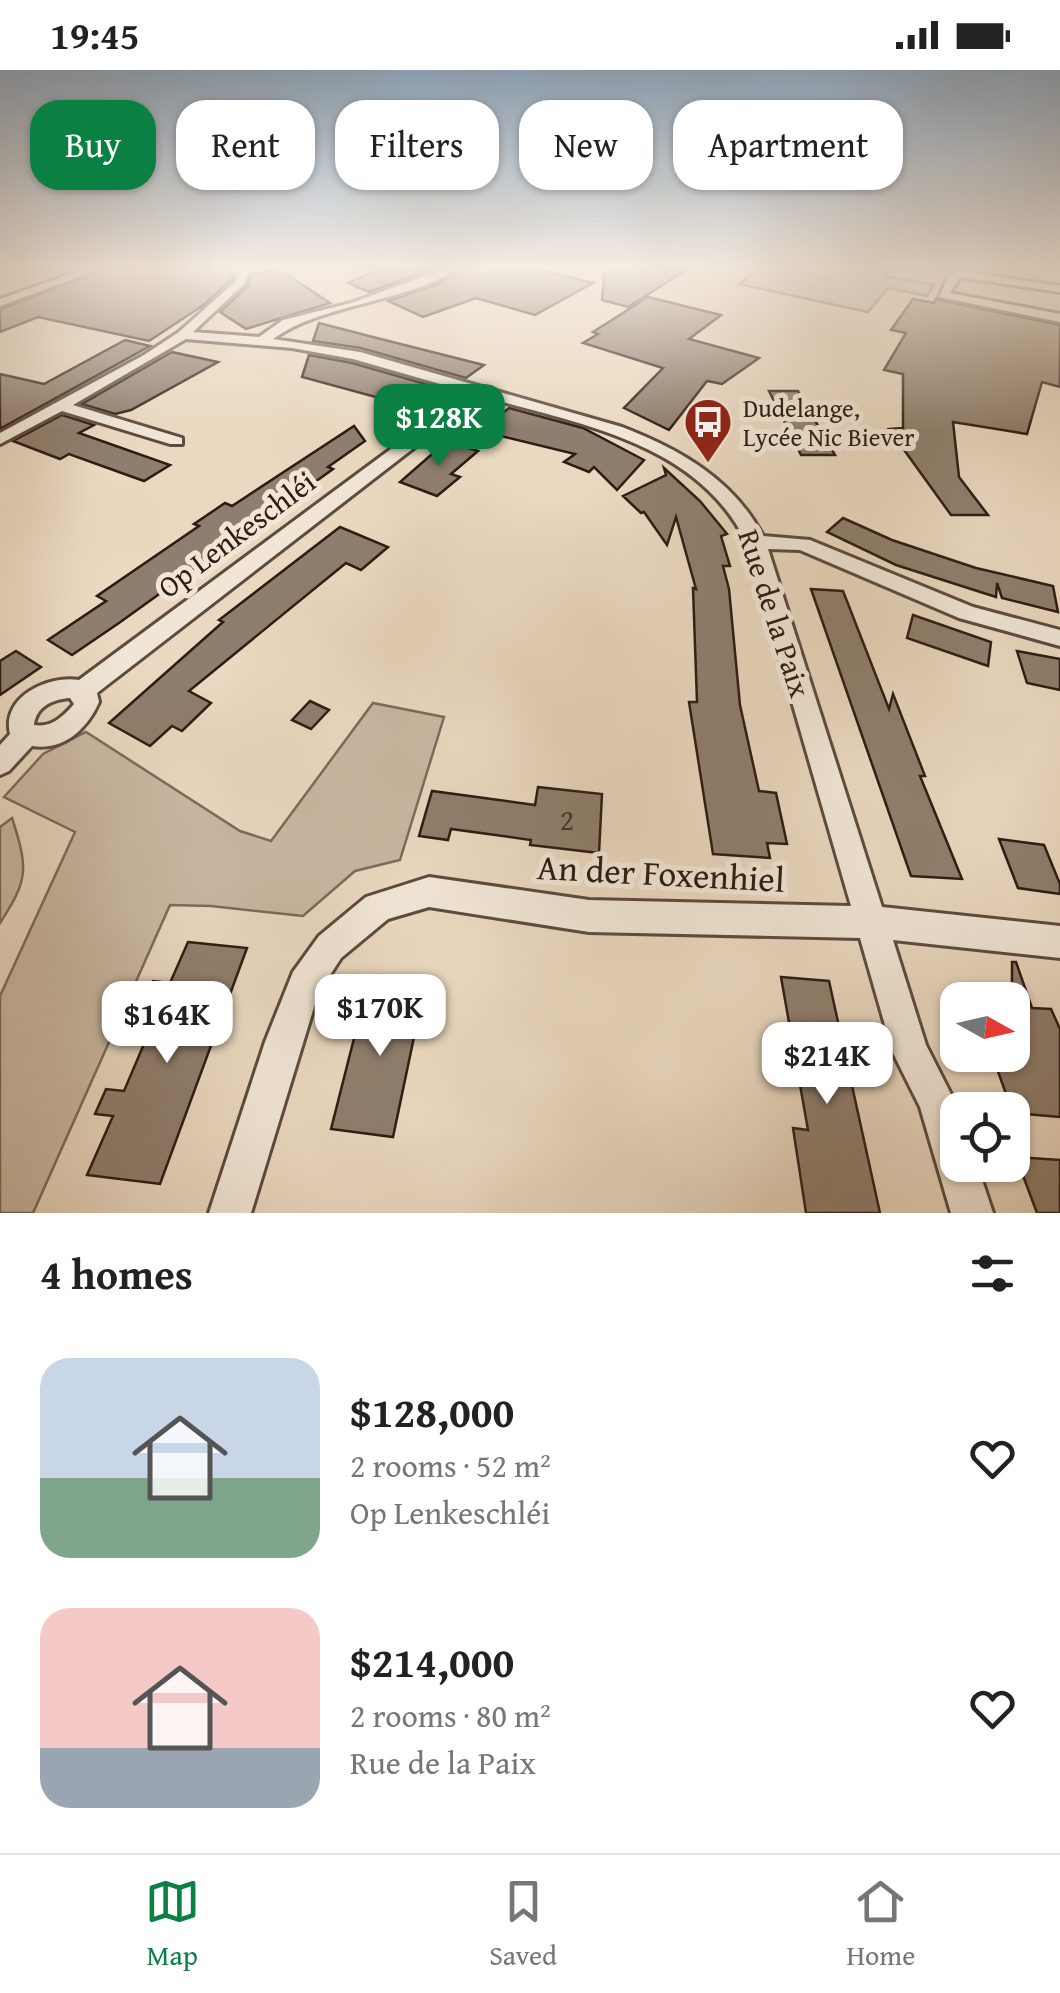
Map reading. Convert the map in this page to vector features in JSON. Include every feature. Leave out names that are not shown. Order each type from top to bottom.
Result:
[{"type":"street","points":[[0,439],[182,335],[195,322]]},
{"type":"street","points":[[262,341],[289,322]]},
{"type":"street","name":"Rue de la Paix","points":[[182,335],[262,341],[355,355],[616,430],[680,458],[729,500],[756,542],[911,1053],[937,1100],[972,1213]]},
{"type":"street","name":"Op Lenkeschléi","points":[[26,735],[20,723],[35,700],[56,690],[82,691],[477,392]]},
{"type":"street","points":[[60,406],[176,442]]},
{"type":"street","points":[[756,542],[804,544],[967,613],[1060,638]]},
{"type":"street","name":"Op Lenkeschléi","points":[[26,735],[43,737],[72,725],[85,710],[86,696],[82,691]]},
{"type":"street","name":"Op Lenkeschléi","points":[[0,763],[26,735]]},
{"type":"street","name":"An der Foxenhiel","points":[[230,1213],[305,984],[330,947],[377,908],[429,892],[588,916],[871,922],[1060,942]]},
{"type":"shaded area","points":[[373,703],[444,717],[400,860],[355,871],[303,916],[170,905],[33,1213],[0,1213],[0,996],[75,832],[4,797],[43,754],[86,732],[240,831],[271,841]]},
{"type":"shaded area","points":[[12,818],[23,873],[0,923],[0,827]]},
{"type":"building","points":[[0,322],[24,322],[0,332]]},
{"type":"building","points":[[63,322],[177,322],[149,341]]},
{"type":"building","points":[[236,322],[268,322],[246,329]]},
{"type":"building","points":[[608,322],[711,322],[689,339],[759,358],[722,384],[707,381],[669,430],[624,408],[663,368],[583,343],[598,334],[593,332]]},
{"type":"building","points":[[896,322],[1060,325],[1060,387],[1042,382],[1027,434],[953,422],[959,477],[988,515],[951,515],[889,429],[903,428],[903,374],[884,370],[906,333],[891,330]]},
{"type":"building","points":[[319,323],[484,365],[466,378],[361,348],[313,341]]},
{"type":"building","points":[[125,340],[150,346],[0,429],[0,374],[44,384]]},
{"type":"building","points":[[172,352],[218,362],[131,410],[115,414],[82,404]]},
{"type":"building","points":[[309,355],[450,391],[423,410],[302,377]]},
{"type":"building","points":[[769,391],[798,391],[835,455],[801,455]]},
{"type":"building","points":[[509,408],[583,428],[644,460],[617,490],[594,467],[589,472],[564,462],[575,454],[480,431]]},
{"type":"building","points":[[62,415],[94,425],[79,433],[170,465],[144,481],[69,454],[60,459],[13,441]]},
{"type":"building","points":[[354,426],[365,441],[328,467],[333,469],[119,623],[72,655],[48,640],[106,601],[97,596],[199,526],[194,524],[225,503],[232,506]]},
{"type":"building","points":[[447,441],[478,451],[451,474],[460,477],[437,496],[400,482]]},
{"type":"building","points":[[664,468],[700,501],[727,534],[721,536],[730,566],[723,566],[729,589],[740,705],[759,791],[776,793],[787,844],[767,843],[770,858],[713,854],[689,702],[697,702],[693,588],[696,589],[676,517],[667,545],[644,512],[623,496],[666,475]]},
{"type":"building","points":[[843,518],[892,540],[976,568],[1053,586],[1058,612],[1002,598],[997,583],[996,597],[896,565],[827,532]]},
{"type":"building","points":[[340,527],[388,547],[361,570],[346,563],[189,691],[211,703],[182,731],[172,726],[150,746],[109,723],[223,622],[219,620]]},
{"type":"building","points":[[811,589],[843,591],[889,709],[893,694],[925,776],[920,776],[962,879],[911,876]]},
{"type":"building","points":[[913,615],[991,642],[988,666],[907,638]]},
{"type":"building","points":[[16,651],[41,667],[0,695],[0,661]]},
{"type":"building","points":[[1017,651],[1060,659],[1060,690],[1027,683]]},
{"type":"building","points":[[310,701],[329,710],[311,729],[292,720]]},
{"type":"building","points":[[538,787],[602,794],[599,853],[530,845],[531,840],[451,829],[448,840],[419,836],[432,791],[535,805]]},
{"type":"building","points":[[999,839],[1044,845],[1060,884],[1060,894],[1018,888]]},
{"type":"building","points":[[188,942],[247,948],[160,1184],[87,1175],[113,1116],[95,1114],[106,1089],[124,1091],[161,1004],[144,1002],[153,981],[170,983]]},
{"type":"building","points":[[1012,962],[1016,962],[1023,982],[1012,982]]},
{"type":"building","points":[[385,976],[426,980],[393,1137],[331,1129],[365,995],[380,997]]},
{"type":"building","points":[[781,977],[829,981],[880,1213],[806,1213],[793,1128],[808,1130]]},
{"type":"building","points":[[1030,1002],[1032,1008],[1051,1009],[1060,1029],[1060,1117],[1030,1114],[1030,1092],[1005,1092],[998,1072],[1030,1072]]},
{"type":"building","points":[[1030,1158],[1060,1160],[1060,1213],[1037,1213],[1025,1182],[1030,1182]]},
{"type":"place","name":"Dudelange, Lycée Nic Biever","points":[[708,464]]}]
